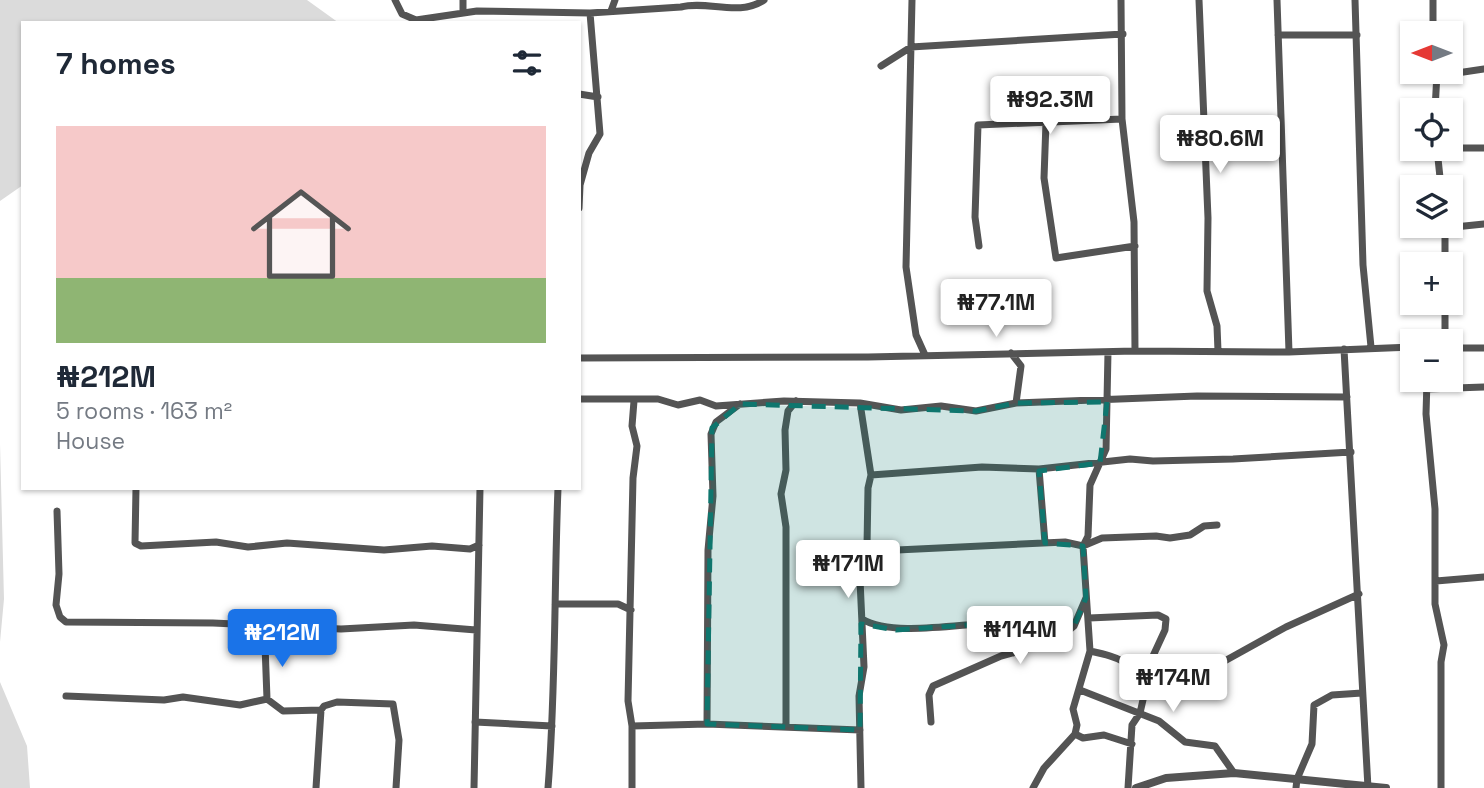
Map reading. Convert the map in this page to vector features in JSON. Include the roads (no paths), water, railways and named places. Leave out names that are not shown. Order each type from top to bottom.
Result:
[{"type":"street","points":[[395,0],[402,14],[416,20],[463,12],[590,13],[681,7],[692,1],[744,6],[764,0]]},
{"type":"street","points":[[463,0],[463,12]]},
{"type":"street","points":[[537,11],[538,0]]},
{"type":"street","points":[[611,11],[615,0]]},
{"type":"street","points":[[912,0],[906,267],[916,335],[925,355]]},
{"type":"street","points":[[1121,0],[1122,119],[1135,246],[1135,351]]},
{"type":"street","points":[[1199,0],[1208,218],[1207,291],[1217,326],[1219,351]]},
{"type":"street","points":[[1277,0],[1289,352]]},
{"type":"street","points":[[1355,0],[1363,265],[1371,347]]},
{"type":"street","points":[[1433,0],[1433,21]]},
{"type":"street","points":[[581,181],[589,153],[600,134],[590,13]]},
{"type":"street","points":[[881,66],[911,47],[1123,34]]},
{"type":"street","points":[[1278,35],[1357,35]]},
{"type":"street","points":[[1463,71],[1484,69]]},
{"type":"street","points":[[581,94],[598,97]]},
{"type":"street","points":[[979,246],[975,217],[978,125],[1122,119]]},
{"type":"street","points":[[1046,122],[1044,178],[1056,258],[1135,246]]},
{"type":"street","points":[[1463,148],[1484,148]]},
{"type":"street","points":[[1463,226],[1484,224]]},
{"type":"street","points":[[581,358],[1012,352],[1289,352],[1400,347]]},
{"type":"street","points":[[1463,348],[1484,348]]},
{"type":"street","points":[[1344,349],[1368,788]]},
{"type":"street","points":[[1012,352],[1021,366],[1016,403]]},
{"type":"street","points":[[1032,788],[1044,768],[1075,734],[1077,725],[1073,709],[1090,651],[1083,546],[1088,536],[1090,485],[1107,440],[1108,352]]},
{"type":"street","points":[[1463,388],[1484,387]]},
{"type":"street","points":[[1426,392],[1435,604],[1444,645],[1441,662],[1441,788]]},
{"type":"street","points":[[581,399],[658,399],[678,405],[700,400],[716,406],[784,401],[860,402],[901,410],[941,406],[976,411],[1016,403],[1197,397],[1347,397]]},
{"type":"street","points":[[632,788],[632,726],[628,701],[633,478],[637,446],[632,426],[634,401]]},
{"type":"street","points":[[784,401],[788,411]]},
{"type":"street","points":[[786,727],[786,527],[781,494],[786,470],[785,430],[788,411],[796,401]]},
{"type":"street","points":[[860,402],[865,451],[871,475],[867,547],[860,580],[863,667],[859,696],[860,788]]},
{"type":"street","points":[[707,724],[708,550],[713,496],[711,434],[716,422],[740,404]]},
{"type":"street","points":[[863,413],[869,404]]},
{"type":"street","points":[[871,475],[982,467],[1039,469],[1130,459],[1233,459],[1351,452]]},
{"type":"street","points":[[1039,469],[1045,543]]},
{"type":"street","points":[[136,490],[135,542],[142,546],[216,542],[248,547],[287,543],[384,550],[432,546],[470,549],[479,545]]},
{"type":"street","points":[[474,788],[474,671],[478,651],[476,631],[480,490]]},
{"type":"street","points":[[548,788],[558,490]]},
{"type":"street","points":[[57,512],[59,574],[56,605],[63,621],[213,623],[272,628],[341,629],[414,625],[476,631]]},
{"type":"street","points":[[867,547],[897,550],[1065,542],[1083,546],[1102,538],[1183,536],[1204,526],[1217,525]]},
{"type":"street","points":[[470,549],[478,556]]},
{"type":"street","points":[[1436,581],[1484,577]]},
{"type":"street","points":[[1149,680],[1212,668],[1286,627],[1359,594]]},
{"type":"street","points":[[931,722],[929,695],[933,686],[1013,653],[1047,645],[1074,626],[1086,598]]},
{"type":"street","points":[[555,604],[618,604],[631,610]]},
{"type":"street","points":[[1089,618],[1158,615],[1166,619],[1165,630],[1153,656],[1140,713],[1132,725],[1128,788]]},
{"type":"street","points":[[862,619],[872,625],[896,630],[994,623],[1004,631],[1013,653]]},
{"type":"street","points":[[861,632],[872,625]]},
{"type":"street","points":[[272,628],[265,645],[267,699],[278,710],[321,710]]},
{"type":"street","points":[[1090,651],[1114,656],[1130,664],[1145,690]]},
{"type":"street","points":[[1080,690],[1160,722],[1185,742],[1215,746],[1234,774]]},
{"type":"street","points":[[1296,783],[1312,744],[1314,705],[1327,697],[1362,693]]},
{"type":"street","points":[[66,696],[102,699],[183,697],[240,705],[267,699]]},
{"type":"street","points":[[316,788],[321,710],[324,706],[337,702],[393,704],[398,732],[396,788]]},
{"type":"street","points":[[475,722],[552,726]]},
{"type":"street","points":[[632,726],[707,724],[860,730]]},
{"type":"street","points":[[1075,734],[1083,738],[1104,735],[1132,744]]},
{"type":"street","points":[[1136,788],[1166,778],[1234,774],[1296,783],[1386,788]]}]
